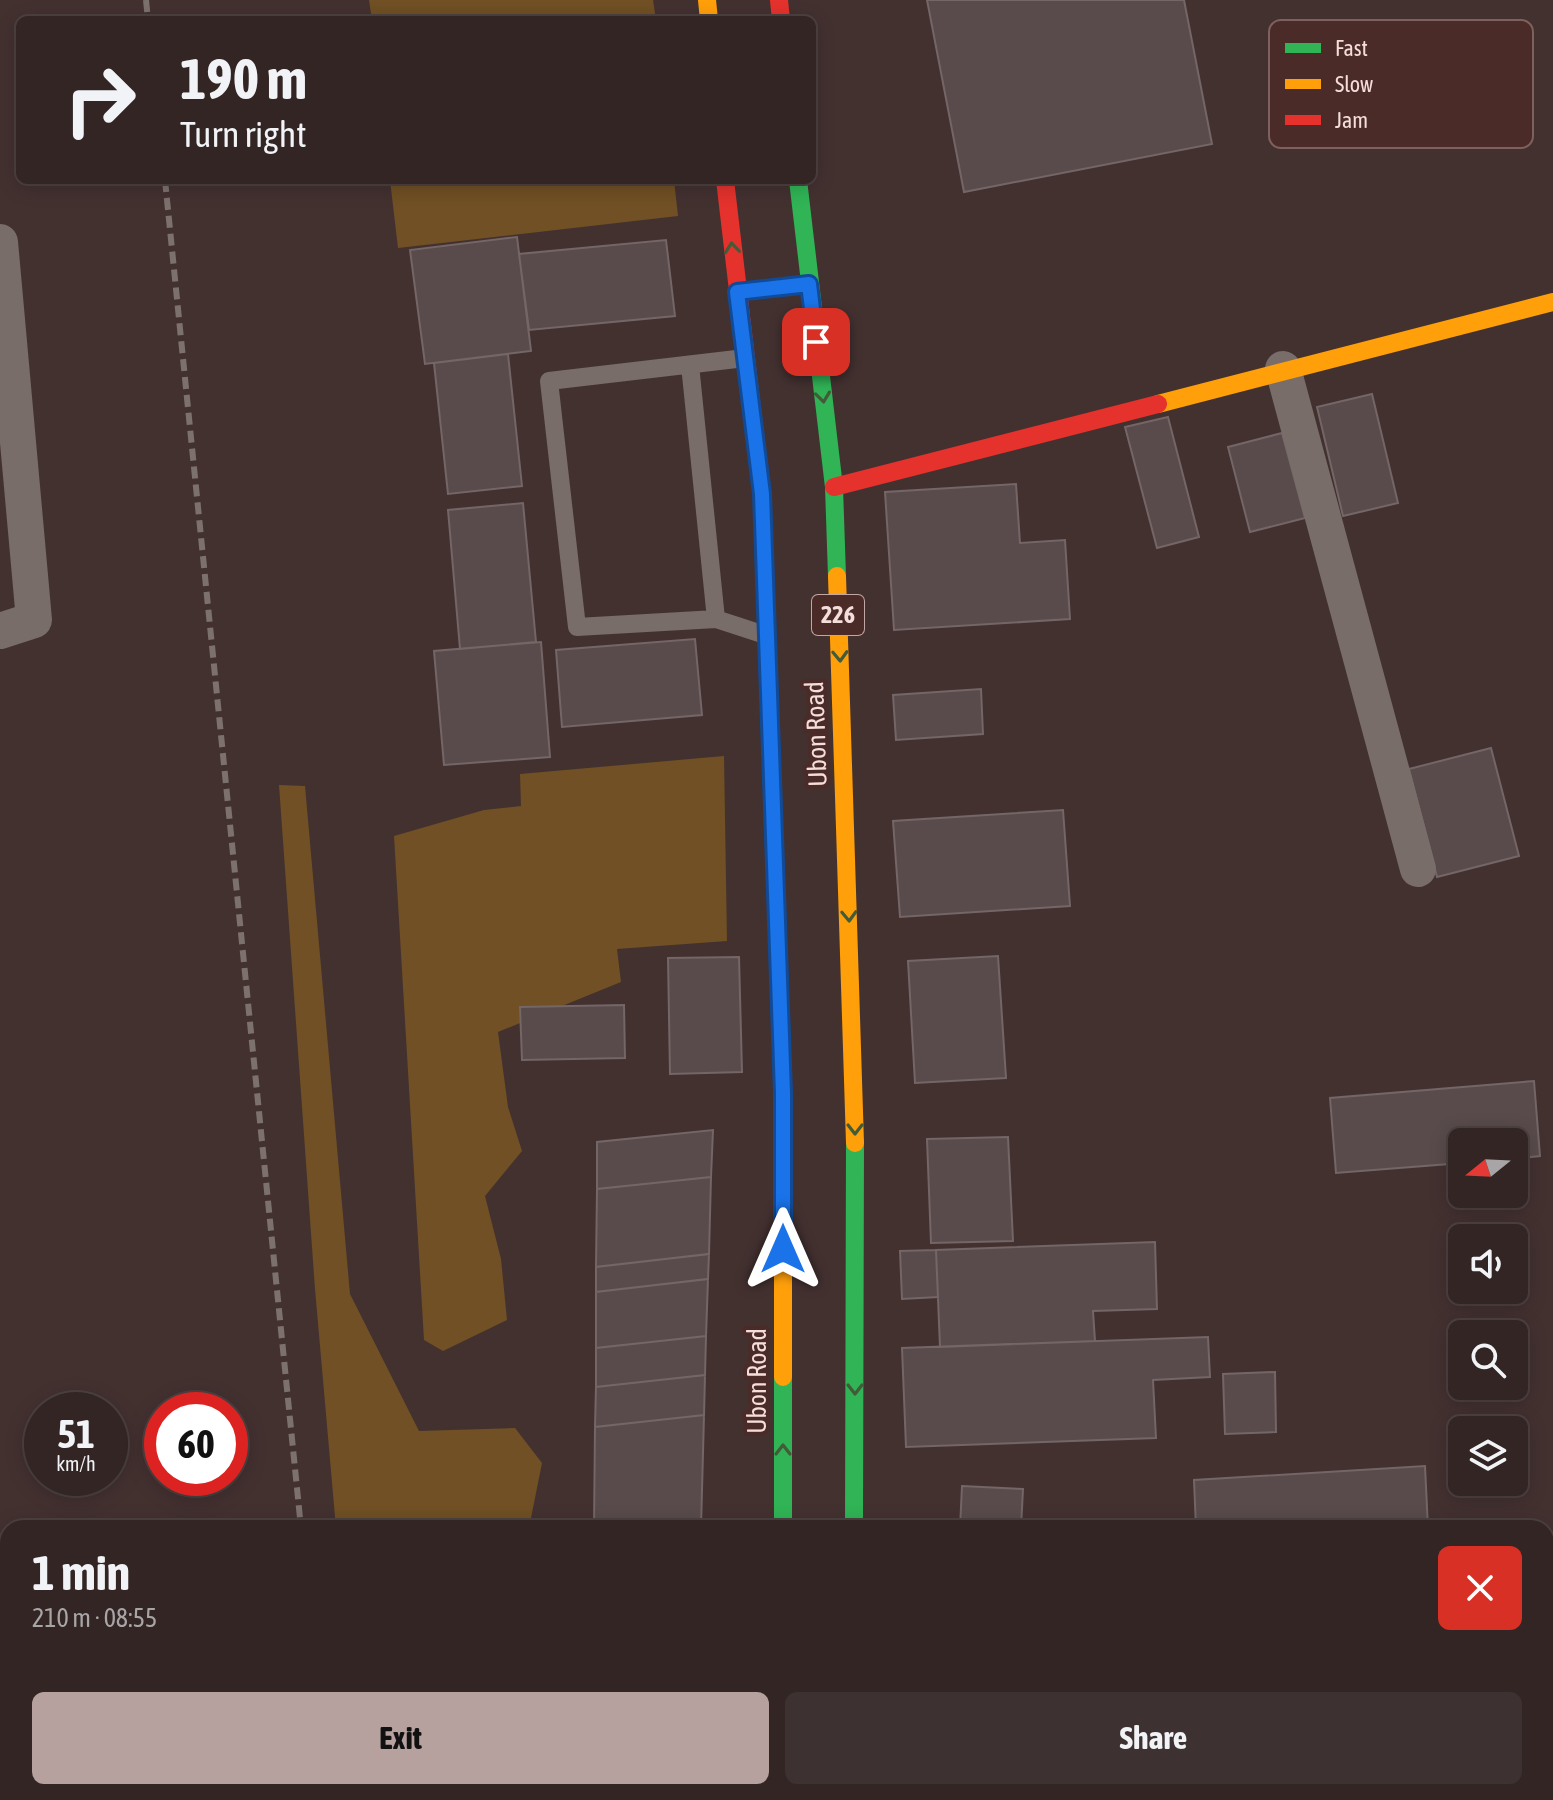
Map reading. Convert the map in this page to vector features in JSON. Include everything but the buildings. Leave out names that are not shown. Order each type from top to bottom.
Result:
[{"type":"main road","name":"Ubon Road","points":[[725,184],[762,494],[782,1052],[783,1520]]},
{"type":"main road","name":"Ubon Road","points":[[798,184],[834,487],[853,1051],[854,1520]]},
{"type":"main road","points":[[737,292],[809,284]]},
{"type":"main road","points":[[834,487],[1553,302]]},
{"type":"street","points":[[0,242],[34,620],[0,631]]},
{"type":"street","points":[[1283,369],[1418,869]]},
{"type":"lane","points":[[745,358],[549,381],[577,627],[716,619],[768,636]]},
{"type":"lane","points":[[690,365],[716,619]]},
{"type":"shaded area","points":[[369,0],[653,0],[655,16],[371,16]]},
{"type":"shaded area","points":[[390,184],[674,184],[678,216],[398,248]]},
{"type":"shaded area","points":[[724,756],[727,941],[617,949],[621,982],[498,1032],[508,1107],[522,1151],[485,1196],[501,1259],[507,1320],[443,1351],[424,1340],[394,836],[484,810],[521,806],[520,774]]},
{"type":"shaded area","points":[[279,785],[305,786],[350,1294],[419,1431],[515,1428],[542,1463],[531,1520],[335,1520],[315,1289]]},
{"type":"railway","points":[[146,0],[148,16]]},
{"type":"railway","points":[[165,184],[300,1520]]},
{"type":"traffic: fast","points":[[798,184],[834,487],[837,576]]},
{"type":"traffic: fast","points":[[737,292],[809,284]]},
{"type":"traffic: fast","points":[[854,1520],[855,1143]]},
{"type":"traffic: fast","points":[[783,1377],[783,1520]]},
{"type":"traffic: slow","points":[[707,0],[709,16]]},
{"type":"traffic: slow","points":[[1158,404],[1553,302]]},
{"type":"traffic: slow","points":[[837,576],[855,1143]]},
{"type":"traffic: slow","points":[[769,702],[783,1093],[783,1377]]},
{"type":"traffic: jam","points":[[779,0],[781,16]]},
{"type":"traffic: jam","points":[[725,184],[762,494],[769,702]]},
{"type":"traffic: jam","points":[[834,487],[1158,404]]},
{"type":"route","points":[[783,1249],[783,1093],[762,494],[737,292],[809,284],[816,342]]}]
